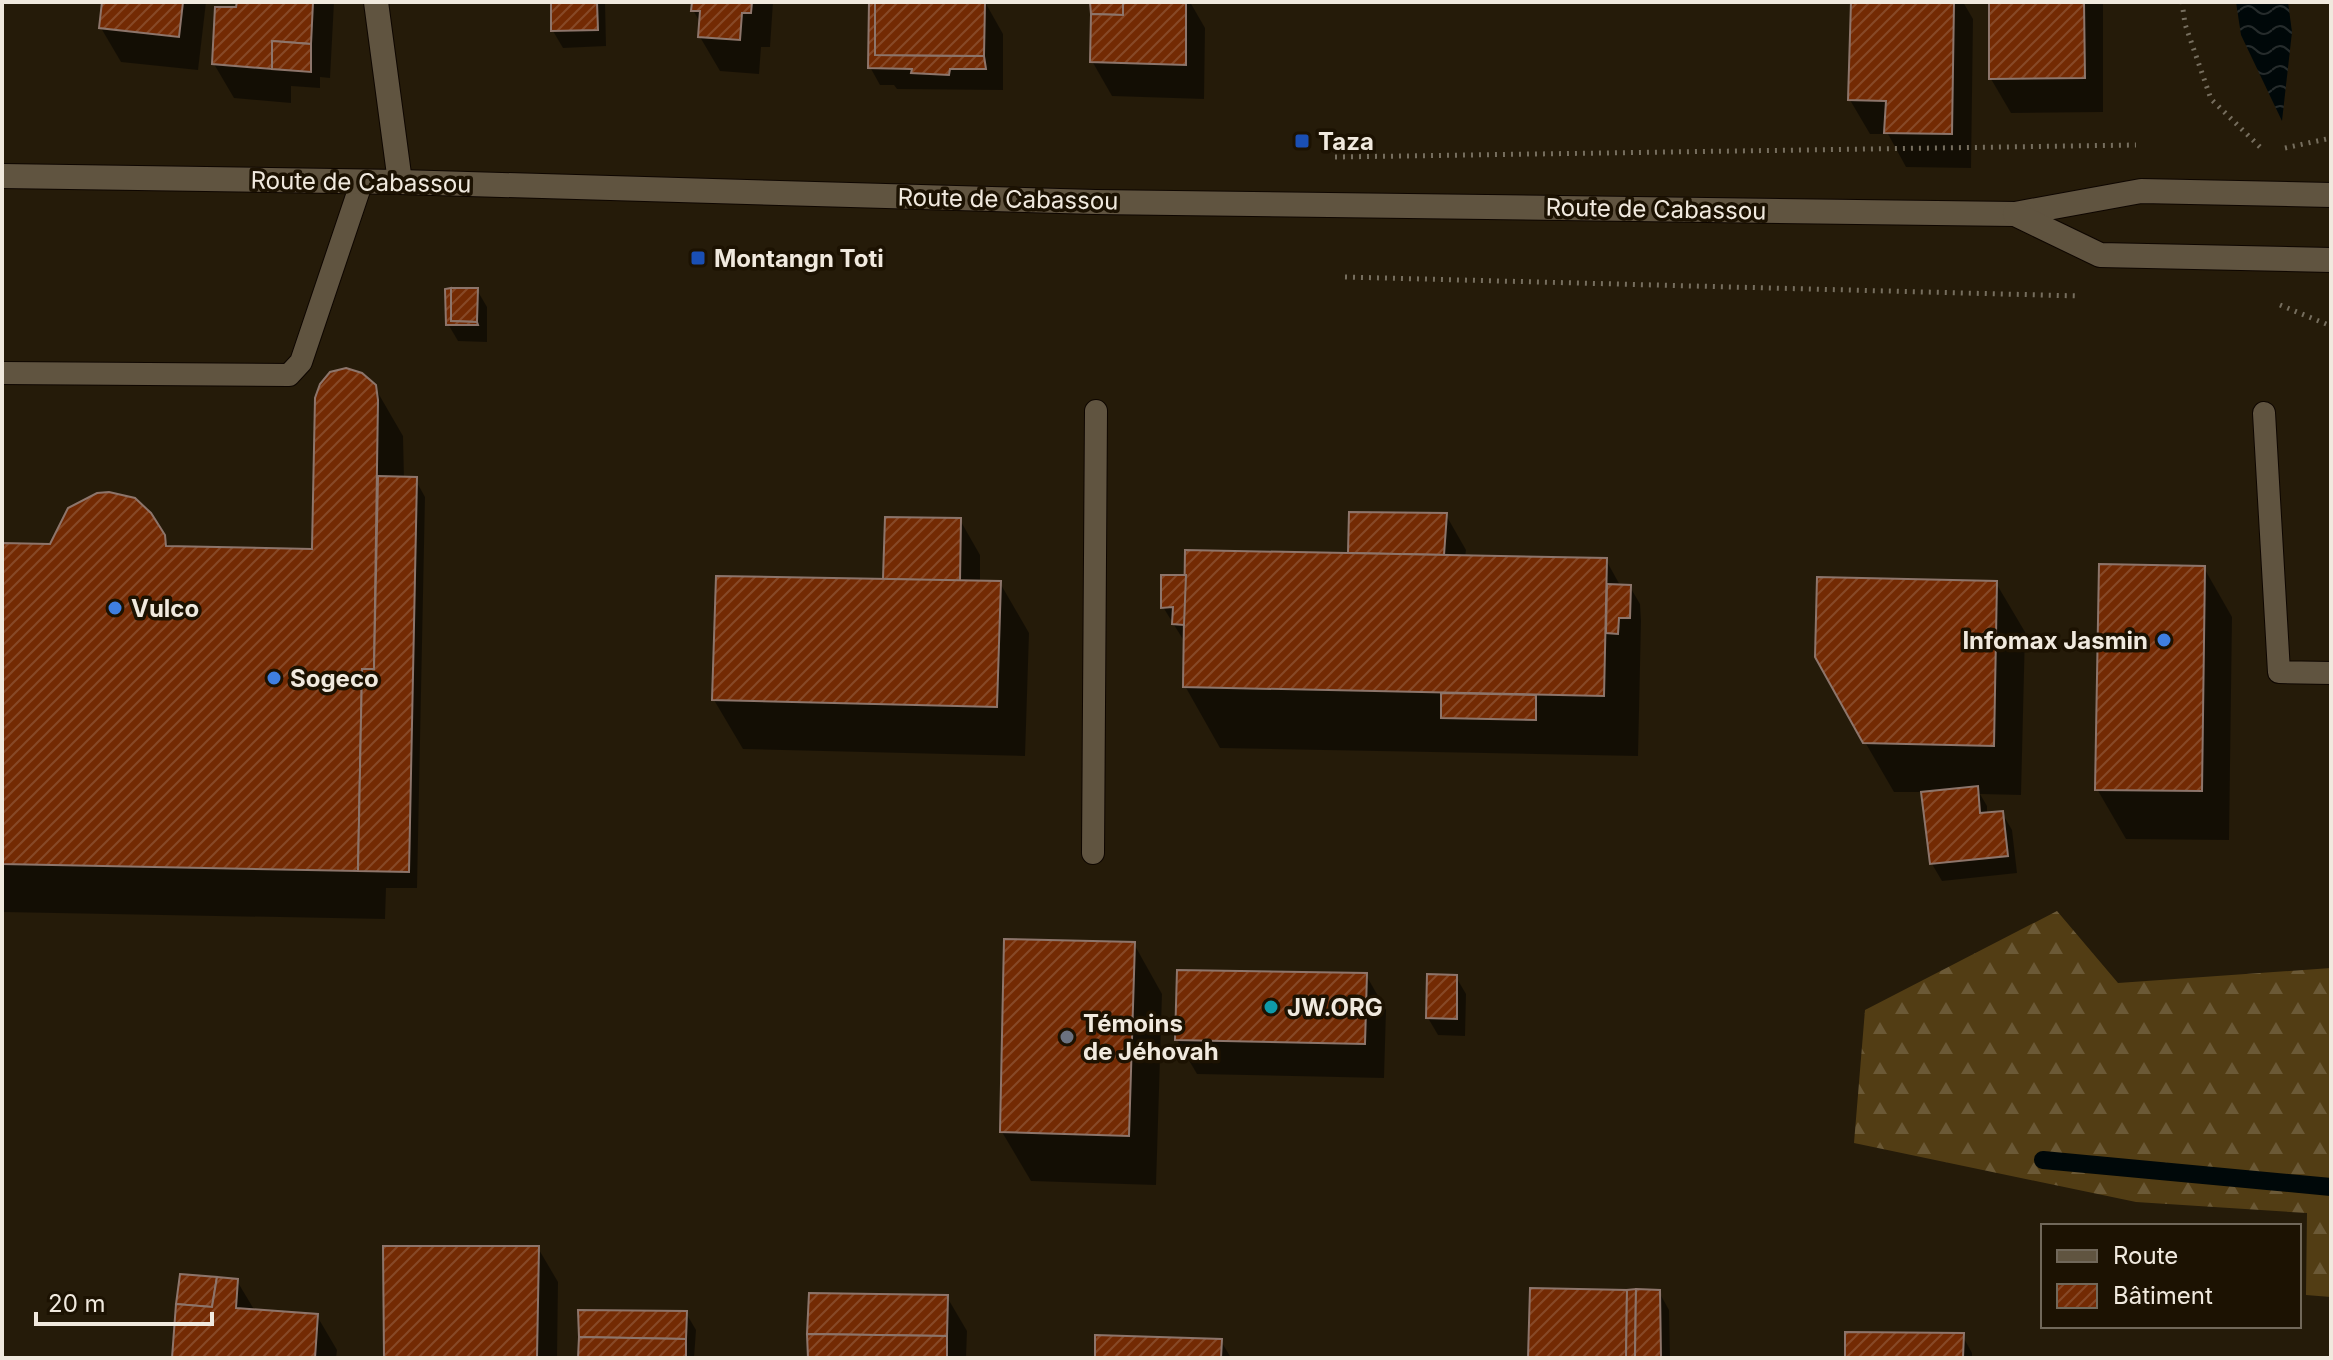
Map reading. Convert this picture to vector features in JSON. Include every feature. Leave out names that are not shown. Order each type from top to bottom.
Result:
[{"type":"main road","points":[[376,2],[400,182]]},
{"type":"main road","name":"Route de Cabassou","points":[[2,176],[362,181],[1095,202],[2015,214],[2141,191],[2331,195]]},
{"type":"main road","name":"Route de Cabassou","points":[[2015,214],[2100,255],[2331,260]]},
{"type":"lane","points":[[2,373],[289,375],[301,362],[362,181]]},
{"type":"lane","points":[[1093,853],[1096,411]]},
{"type":"lane","points":[[2264,413],[2279,672],[2331,673]]},
{"type":"path","points":[[2182,2],[2185,24],[2211,99],[2265,152]]},
{"type":"path","points":[[1335,157],[2137,145]]},
{"type":"path","points":[[1345,277],[2087,296]]},
{"type":"path","points":[[2279,304],[2331,326]]},
{"type":"green space","points":[[2057,911],[2118,983],[2331,968],[2331,1297],[2306,1295],[2307,1213],[2136,1202],[1854,1143],[1865,1010]]},
{"type":"water","points":[[2236,2],[2288,2],[2292,32],[2282,121],[2241,35]]},
{"type":"building","points":[[102,2],[183,2],[179,37],[99,28]]},
{"type":"building","points":[[237,2],[313,2],[311,44],[272,41],[272,69],[212,64],[215,7],[236,7]]},
{"type":"building","points":[[551,2],[597,2],[598,30],[551,31]]},
{"type":"building","points":[[692,2],[752,2],[751,13],[742,13],[740,40],[698,37],[700,11],[691,11]]},
{"type":"building","points":[[869,2],[875,2],[875,55],[984,56],[986,69],[950,69],[949,75],[911,73],[912,69],[868,68]]},
{"type":"building","points":[[875,2],[985,2],[984,56],[875,55]]},
{"type":"building","points":[[1090,2],[1123,2],[1123,15],[1091,14]]},
{"type":"building","points":[[1123,2],[1186,2],[1186,65],[1090,62],[1091,14],[1123,15]]},
{"type":"building","points":[[1851,2],[1954,2],[1952,134],[1884,133],[1886,101],[1848,100]]},
{"type":"building","points":[[1989,2],[2084,2],[2085,78],[1989,79]]},
{"type":"building","points":[[272,41],[311,44],[311,72],[272,69]]},
{"type":"building","points":[[451,288],[478,288],[477,322],[451,321]]},
{"type":"building","points":[[451,288],[451,321],[477,322],[478,325],[446,325],[445,289]]},
{"type":"building","points":[[346,368],[362,373],[376,385],[378,400],[374,669],[362,669],[358,871],[2,864],[2,543],[50,544],[68,508],[97,493],[109,492],[135,498],[151,513],[165,535],[166,546],[312,549],[315,398],[320,384],[330,372]]},
{"type":"building","points":[[378,476],[417,477],[409,872],[358,871],[362,669],[374,669]]},
{"type":"building","points":[[1349,512],[1447,513],[1444,555],[1348,553]]},
{"type":"building","points":[[885,517],[961,518],[960,581],[883,579]]},
{"type":"building","points":[[1185,550],[1607,558],[1604,696],[1183,687]]},
{"type":"building","points":[[2099,564],[2205,566],[2202,791],[2095,790]]},
{"type":"building","points":[[1161,575],[1186,575],[1184,625],[1172,624],[1173,607],[1161,608]]},
{"type":"building","points":[[716,576],[1001,581],[997,707],[712,700]]},
{"type":"building","points":[[1817,577],[1997,581],[1994,746],[1863,743],[1815,657]]},
{"type":"building","points":[[1607,584],[1631,585],[1630,618],[1619,618],[1618,634],[1606,633]]},
{"type":"building","points":[[1441,693],[1536,695],[1536,720],[1441,718]]},
{"type":"building","points":[[1978,786],[1980,813],[2003,811],[2008,856],[1930,864],[1921,792]]},
{"type":"building","name":"Témoins de Jéhovah","points":[[1004,939],[1135,942],[1129,1136],[1000,1132]]},
{"type":"building","name":"JW.ORG","points":[[1177,970],[1367,973],[1365,1044],[1175,1040]]},
{"type":"building","points":[[1427,974],[1457,975],[1457,1019],[1426,1018]]},
{"type":"building","points":[[383,1246],[539,1246],[537,1358],[384,1358]]},
{"type":"building","points":[[180,1274],[217,1277],[212,1307],[176,1304]]},
{"type":"building","points":[[217,1277],[238,1279],[236,1308],[318,1314],[315,1358],[172,1358],[176,1304],[212,1307]]},
{"type":"building","points":[[1530,1288],[1627,1290],[1626,1358],[1528,1358]]},
{"type":"building","points":[[1636,1289],[1635,1358],[1626,1358],[1627,1290]]},
{"type":"building","points":[[1636,1289],[1660,1290],[1661,1358],[1635,1358]]},
{"type":"building","points":[[809,1293],[948,1295],[947,1336],[807,1334]]},
{"type":"building","points":[[578,1310],[687,1311],[686,1339],[579,1337]]},
{"type":"building","points":[[1845,1332],[1964,1333],[1963,1358],[1845,1357]]},
{"type":"building","points":[[807,1334],[947,1336],[947,1358],[808,1358]]},
{"type":"building","points":[[1095,1335],[1222,1339],[1221,1358],[1095,1358]]},
{"type":"building","points":[[579,1337],[686,1339],[686,1358],[578,1358]]},
{"type":"waterway","points":[[2043,1160],[2331,1187]]},
{"type":"place","name":"Taza","points":[[1302,141]]},
{"type":"place","name":"Montangn Toti","points":[[698,258]]},
{"type":"place","name":"Vulco","points":[[115,608]]},
{"type":"place","name":"Infomax Jasmin","points":[[2164,640]]},
{"type":"place","name":"Sogeco","points":[[274,678]]},
{"type":"place","name":"JW.ORG","points":[[1271,1007]]},
{"type":"place","name":"Témoins de Jéhovah","points":[[1067,1037]]}]
